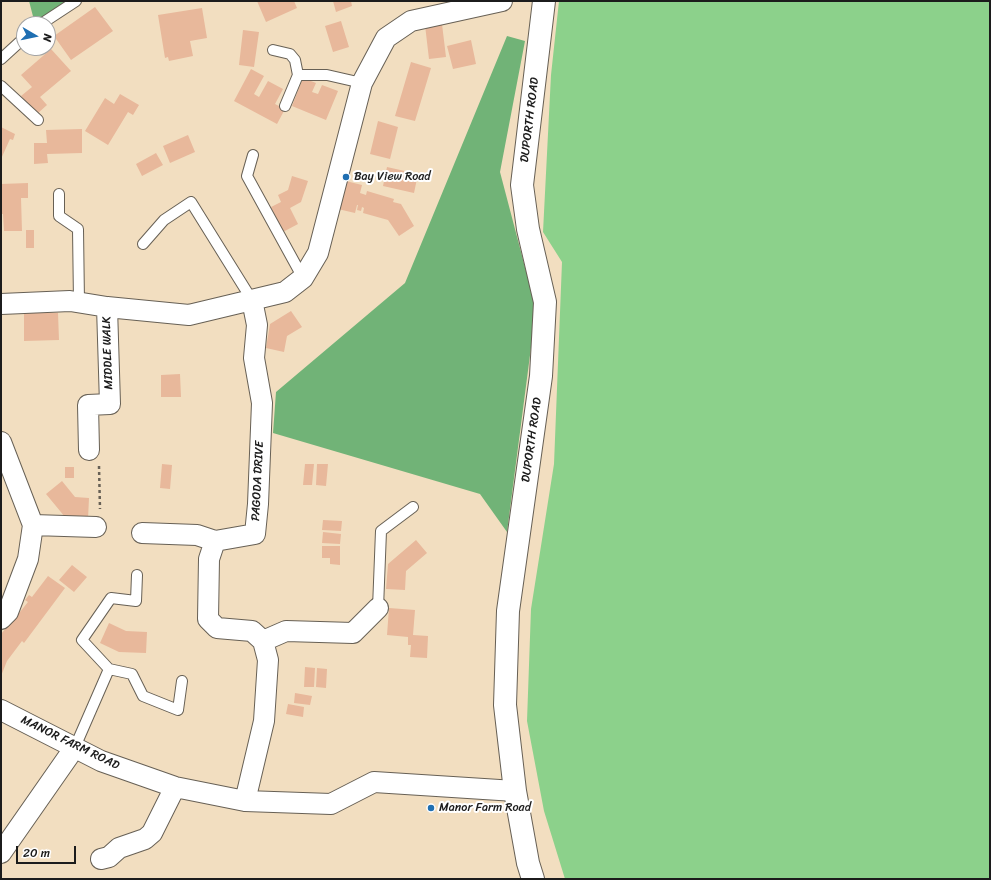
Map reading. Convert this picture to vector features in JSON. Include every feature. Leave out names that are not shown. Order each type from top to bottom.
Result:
[{"type":"street","points":[[1,304],[70,301],[107,307],[188,314],[285,292],[303,278],[318,253],[362,83],[386,38],[411,21],[502,1]]},
{"type":"street","name":"DUPORTH ROAD","points":[[533,879],[528,864],[515,790],[505,705],[508,611],[541,376],[545,302],[528,229],[522,185],[544,1]]},
{"type":"street","name":"PAGODA DRIVE","points":[[215,541],[255,534],[258,504],[262,403],[254,358],[257,325],[252,300]]},
{"type":"street","name":"MIDDLE WALK","points":[[89,450],[88,405],[110,404],[107,307]]},
{"type":"street","points":[[1,442],[33,526],[28,559],[8,612],[1,619]]},
{"type":"street","points":[[33,526],[96,527]]},
{"type":"street","points":[[142,533],[197,535],[215,541],[209,559],[208,619],[217,628],[252,631],[264,641],[268,660],[264,721],[245,801]]},
{"type":"street","points":[[264,641],[286,631],[353,633],[378,608]]},
{"type":"street","name":"MANOR FARM ROAD","points":[[1,710],[101,761],[175,787],[245,801],[331,804],[374,782],[515,790]]},
{"type":"street","points":[[1,852],[75,747]]},
{"type":"street","points":[[101,859],[109,857],[119,848],[145,838],[152,833],[175,787]]},
{"type":"lane","points":[[53,16],[76,1]]},
{"type":"lane","points":[[1,59],[16,45]]},
{"type":"lane","points":[[273,50],[290,54],[295,60],[298,75],[285,106]]},
{"type":"lane","points":[[298,75],[327,75],[362,83]]},
{"type":"lane","points":[[1,86],[38,120]]},
{"type":"lane","points":[[253,156],[247,176],[303,278]]},
{"type":"lane","points":[[59,194],[59,216],[78,229],[79,302]]},
{"type":"lane","points":[[143,244],[164,220],[190,202],[252,300]]},
{"type":"lane","points":[[378,608],[381,531],[413,507]]},
{"type":"lane","points":[[137,575],[136,601],[111,598],[82,640],[109,669],[132,674],[143,696],[178,710],[182,681]]},
{"type":"lane","points":[[75,747],[109,669]]},
{"type":"path","points":[[89,450],[99,450],[100,527],[96,527]]},
{"type":"green space","points":[[29,1],[76,1],[53,16],[33,16]]},
{"type":"green space","points":[[559,1],[990,1],[990,879],[565,879],[544,811],[527,721],[531,609],[554,464],[562,262],[543,232],[551,75]]},
{"type":"green space","points":[[507,36],[525,41],[500,172],[536,309],[507,532],[480,494],[273,433],[276,392],[405,283]]},
{"type":"building","points":[[257,1],[294,1],[297,8],[266,22]]},
{"type":"building","points":[[333,1],[351,1],[352,6],[336,12]]},
{"type":"building","points":[[95,7],[113,31],[71,60],[56,39],[56,35]]},
{"type":"building","points":[[202,8],[207,38],[190,41],[193,56],[169,61],[168,57],[165,58],[158,15]]},
{"type":"building","points":[[341,21],[349,47],[333,52],[325,26]]},
{"type":"building","points":[[442,24],[446,57],[429,59],[425,25]]},
{"type":"building","points":[[243,30],[259,32],[254,67],[239,65]]},
{"type":"building","points":[[471,40],[476,64],[453,69],[447,46]]},
{"type":"building","points":[[56,54],[71,71],[40,97],[47,105],[37,114],[21,96],[32,87],[21,75],[43,56],[56,56]]},
{"type":"building","points":[[411,62],[431,68],[415,121],[395,116]]},
{"type":"building","points":[[251,69],[264,76],[254,94],[259,97],[268,81],[283,89],[275,104],[285,109],[277,124],[234,101]]},
{"type":"building","points":[[303,78],[316,83],[312,92],[318,94],[322,85],[338,91],[326,120],[292,106]]},
{"type":"building","points":[[120,94],[139,105],[133,115],[128,112],[108,145],[85,131],[105,98],[114,104]]},
{"type":"building","points":[[378,121],[398,127],[390,159],[370,154]]},
{"type":"building","points":[[1,127],[15,134],[13,140],[10,139],[1,159]]},
{"type":"building","points":[[82,129],[82,153],[47,154],[48,163],[34,164],[34,143],[47,143],[46,130]]},
{"type":"building","points":[[188,135],[195,152],[170,163],[163,146]]},
{"type":"building","points":[[156,153],[163,165],[142,176],[136,164]]},
{"type":"building","points":[[387,167],[418,174],[414,193],[383,186]]},
{"type":"building","points":[[292,176],[308,181],[301,202],[290,208],[298,224],[283,232],[271,207],[281,202],[278,195],[288,190]]},
{"type":"building","points":[[346,181],[362,185],[360,193],[366,195],[367,191],[394,199],[393,202],[401,204],[414,226],[399,236],[388,220],[363,213],[364,208],[362,207],[361,211],[357,210],[358,205],[355,213],[338,209]]},
{"type":"building","points":[[28,183],[28,198],[21,198],[22,231],[4,231],[3,214],[1,214],[1,184]]},
{"type":"building","points":[[26,230],[34,230],[34,248],[26,248]]},
{"type":"building","points":[[291,311],[302,327],[287,336],[284,352],[266,348],[270,324]]},
{"type":"building","points":[[24,313],[58,313],[59,340],[24,341]]},
{"type":"building","points":[[180,374],[181,397],[161,397],[161,375]]},
{"type":"building","points":[[162,464],[172,465],[170,489],[160,488]]},
{"type":"building","points":[[305,464],[314,464],[312,485],[303,485]]},
{"type":"building","points":[[317,464],[328,464],[326,486],[316,485]]},
{"type":"building","points":[[65,467],[74,467],[74,478],[65,478]]},
{"type":"building","points":[[62,481],[75,497],[89,498],[88,519],[65,517],[46,494]]},
{"type":"building","points":[[323,520],[342,521],[341,531],[322,530]]},
{"type":"building","points":[[323,532],[341,534],[340,544],[322,543]]},
{"type":"building","points":[[416,540],[427,553],[406,571],[405,590],[386,589],[388,564]]},
{"type":"building","points":[[322,546],[340,546],[340,565],[330,564],[330,558],[322,558]]},
{"type":"building","points":[[72,565],[87,577],[74,592],[59,580]]},
{"type":"building","points":[[48,576],[65,588],[24,643],[22,641],[7,661],[1,676],[1,634],[28,602],[25,600],[29,595],[32,597]]},
{"type":"building","points":[[389,608],[415,610],[413,635],[428,636],[427,658],[410,657],[411,645],[408,645],[408,637],[387,635]]},
{"type":"building","points":[[109,623],[126,631],[147,632],[146,653],[119,652],[100,643]]},
{"type":"building","points":[[305,667],[315,668],[314,687],[304,687]]},
{"type":"building","points":[[317,668],[327,669],[326,688],[316,687]]},
{"type":"building","points":[[295,693],[312,696],[310,705],[294,703]]},
{"type":"building","points":[[288,704],[304,707],[303,717],[286,714]]},
{"type":"place","name":"Bay View Road","points":[[346,177]]},
{"type":"place","name":"Manor Farm Road","points":[[431,808]]}]
